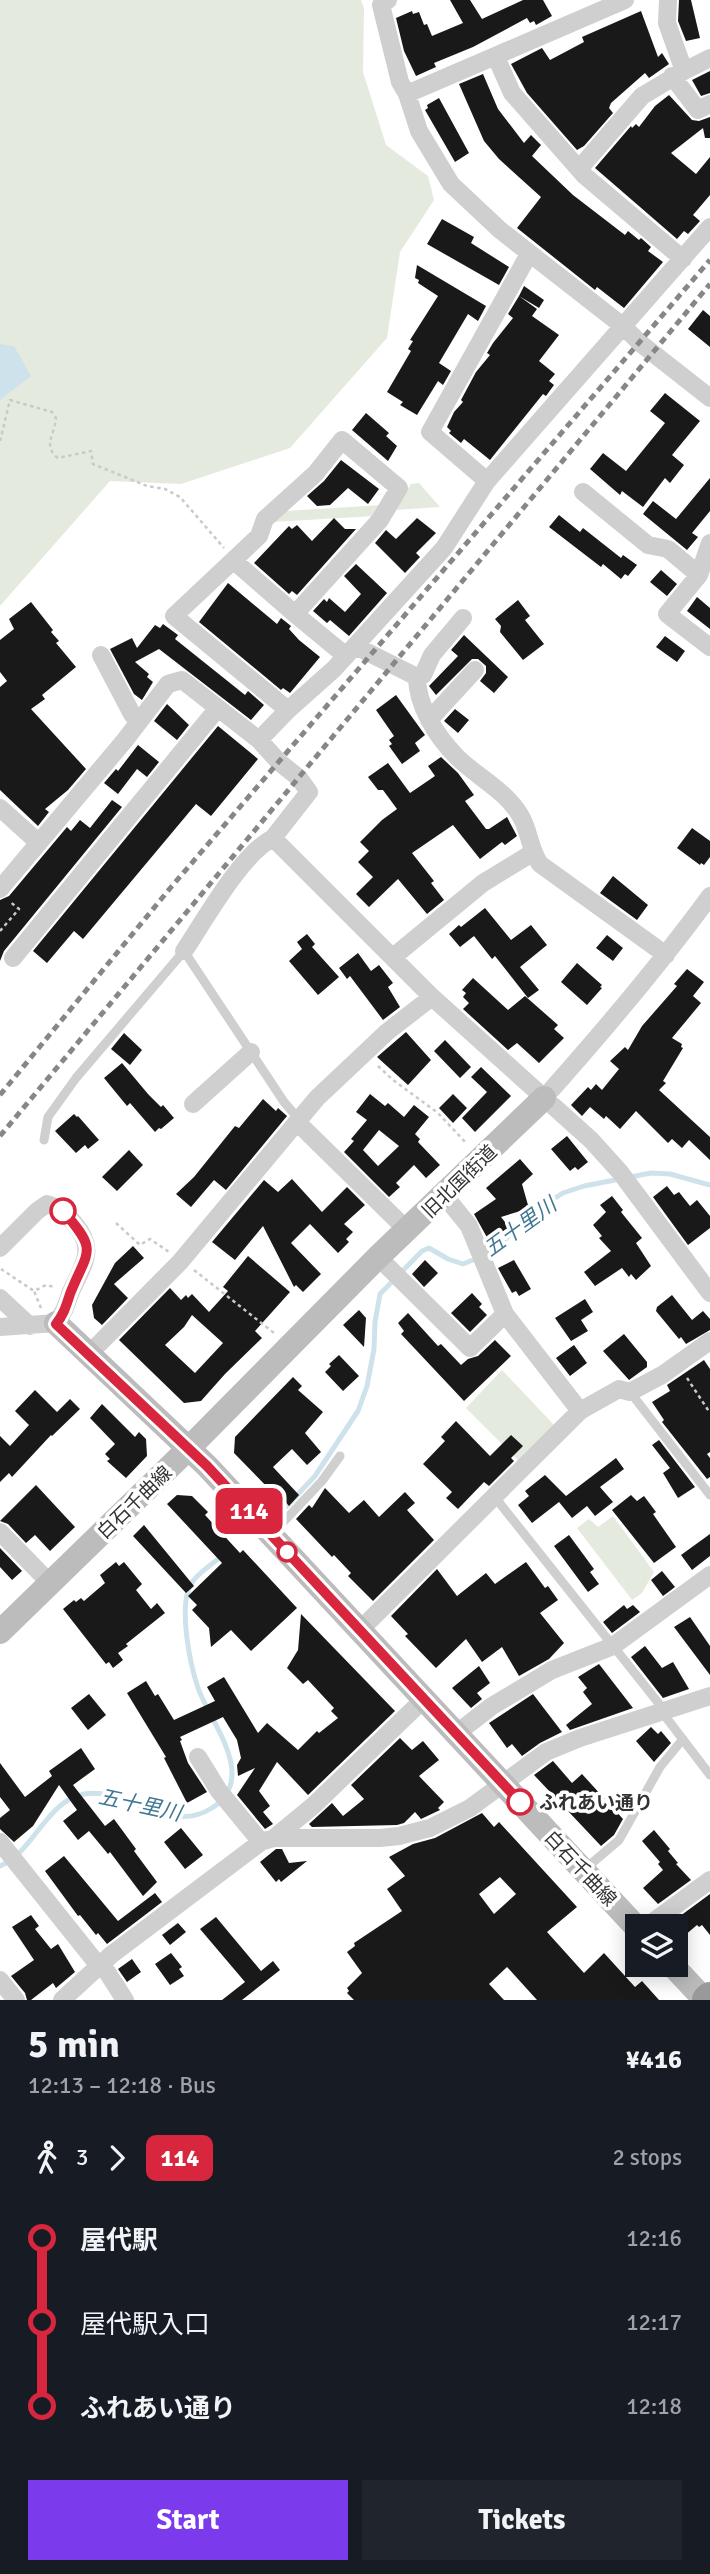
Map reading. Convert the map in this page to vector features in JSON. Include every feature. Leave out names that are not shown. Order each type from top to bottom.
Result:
[{"type":"main road","name":"旧北国街道","points":[[189,1448],[289,1348],[391,1269],[407,1230],[544,1098]]},
{"type":"main road","points":[[43,1321],[89,1354],[189,1448]]},
{"type":"main road","name":"白石千曲線","points":[[0,1632],[189,1448],[625,1915]]},
{"type":"main road","points":[[684,1977],[707,1999]]},
{"type":"street","points":[[407,94],[625,0]]},
{"type":"street","points":[[668,0],[667,23],[678,74],[698,110],[710,104]]},
{"type":"street","points":[[385,2],[400,82],[407,94],[419,131],[451,184],[529,254],[710,398]]},
{"type":"street","points":[[496,57],[512,93],[579,169],[683,259]]},
{"type":"street","points":[[579,169],[642,96],[710,58]]},
{"type":"street","points":[[259,740],[288,709],[351,651],[444,548],[487,481],[710,227]]},
{"type":"street","points":[[487,481],[430,432],[529,254]]},
{"type":"street","points":[[288,709],[174,616],[259,536],[265,519],[315,474],[342,440],[399,488],[380,520],[295,614]]},
{"type":"street","points":[[583,492],[648,545],[668,549],[699,575]]},
{"type":"street","points":[[710,543],[699,575],[667,614],[710,647]]},
{"type":"street","points":[[234,561],[295,614],[351,651],[417,677],[423,675],[432,655],[463,618]]},
{"type":"street","points":[[101,655],[132,714],[139,722]]},
{"type":"street","points":[[429,720],[475,670]]},
{"type":"street","points":[[417,677],[417,686],[429,720],[457,757],[503,794],[521,815],[532,853],[540,864],[666,955]]},
{"type":"street","points":[[5,895],[39,843],[168,684],[182,680],[259,740],[279,762],[299,778],[309,792],[273,838],[262,843],[243,864],[184,951]]},
{"type":"street","points":[[13,958],[218,708]]},
{"type":"street","points":[[0,808],[39,843]]},
{"type":"street","points":[[273,838],[432,997],[591,1140],[625,1179],[710,1293]]},
{"type":"street","points":[[393,957],[483,883],[532,853]]},
{"type":"street","name":"旧北国街道","points":[[544,1098],[607,1027],[710,896]]},
{"type":"street","points":[[89,1354],[181,1260],[317,1098],[416,1007],[432,997]]},
{"type":"street","points":[[193,1104],[251,1052]]},
{"type":"street","points":[[298,1123],[407,1230]]},
{"type":"street","points":[[444,1195],[469,1226],[505,1314],[580,1411]]},
{"type":"street","points":[[0,1248],[37,1211],[47,1205],[61,1208],[83,1233],[87,1245],[86,1257],[65,1312],[43,1321],[0,1328]]},
{"type":"street","points":[[391,1269],[471,1348],[505,1314]]},
{"type":"street","points":[[0,1298],[43,1321]]},
{"type":"street","points":[[360,1630],[580,1411],[619,1389],[630,1392],[662,1375],[710,1341]]},
{"type":"street","points":[[0,1532],[50,1583]]},
{"type":"street","points":[[457,1733],[492,1706],[552,1670],[612,1646],[710,1575]]},
{"type":"street","points":[[198,1757],[224,1796],[267,1840],[380,1838],[418,1832],[470,1808],[545,1752],[710,1696]]},
{"type":"street","points":[[62,2000],[121,1947],[314,1805],[424,1699]]},
{"type":"street","points":[[9,1852],[99,1966],[107,1972],[125,2000]]},
{"type":"street","points":[[664,1914],[710,1880]]},
{"type":"street","points":[[0,1980],[16,2000]]},
{"type":"lane","points":[[44,1140],[47,1117],[69,1087],[184,951],[284,1102],[297,1116],[298,1123]]},
{"type":"lane","points":[[630,1392],[710,1495]]},
{"type":"lane","points":[[271,1535],[322,1481],[340,1456]]},
{"type":"lane","points":[[494,1496],[660,1705],[662,1712],[710,1775]]},
{"type":"lane","points":[[583,1870],[618,1840],[660,1767],[683,1740]]},
{"type":"path","points":[[0,441],[10,400],[52,412],[56,418],[48,446],[51,453],[58,457],[91,451],[93,464],[147,486],[165,489],[180,498],[234,561]]},
{"type":"path","points":[[0,931],[19,909],[5,895]]},
{"type":"path","points":[[365,1053],[393,1080],[438,1113],[482,1159]]},
{"type":"path","points":[[116,1223],[140,1245],[150,1239],[181,1260],[289,1348]]},
{"type":"path","points":[[1,1269],[34,1291],[43,1321]]},
{"type":"path","points":[[34,1291],[46,1285],[58,1289]]},
{"type":"path","points":[[677,1363],[710,1413]]},
{"type":"shaded area","points":[[0,0],[361,0],[364,8],[363,72],[386,145],[428,176],[434,200],[400,252],[387,338],[290,448],[181,484],[110,481],[0,606]]},
{"type":"shaded area","points":[[419,483],[440,507],[395,510],[411,484]]},
{"type":"shaded area","points":[[383,505],[375,516],[272,522],[285,511]]},
{"type":"shaded area","points":[[502,1370],[554,1425],[519,1461],[466,1408]]},
{"type":"shaded area","points":[[613,1516],[654,1572],[642,1593],[632,1600],[577,1528],[589,1519],[598,1527]]},
{"type":"water","points":[[0,344],[14,346],[31,376],[0,400]]},
{"type":"building","points":[[450,0],[470,0],[482,19],[523,0],[543,0],[552,16],[536,25],[534,21],[530,23],[527,18],[473,47],[434,63],[436,67],[416,76],[404,51],[396,18],[412,11],[413,14],[419,12],[432,36],[463,23]]},
{"type":"building","points":[[679,0],[691,0],[700,38],[686,41],[678,21]]},
{"type":"building","points":[[641,11],[658,57],[662,53],[669,64],[649,78],[645,73],[611,103],[609,108],[613,113],[584,146],[577,150],[527,93],[511,64],[542,48],[550,60],[584,42],[582,37]]},
{"type":"building","points":[[710,71],[710,93],[701,96],[692,80]]},
{"type":"building","points":[[483,74],[498,109],[524,143],[531,135],[541,145],[532,156],[573,195],[625,235],[628,231],[639,240],[641,238],[651,247],[648,251],[663,262],[624,308],[597,287],[595,290],[517,228],[541,197],[499,159],[484,141],[459,84]]},
{"type":"building","points":[[669,95],[692,120],[699,121],[710,117],[710,138],[705,138],[703,128],[671,153],[696,174],[710,157],[710,195],[693,215],[700,221],[688,234],[684,231],[677,239],[595,168],[631,126],[632,128],[636,124],[639,127],[655,106]]},
{"type":"building","points":[[439,98],[469,153],[455,162],[425,110],[427,105]]},
{"type":"building","points":[[442,219],[474,237],[471,243],[509,267],[499,285],[427,244]]},
{"type":"building","points":[[417,265],[486,306],[478,321],[468,314],[439,363],[451,371],[443,385],[438,381],[417,415],[400,405],[403,402],[387,392],[411,351],[408,349],[413,341],[410,340],[438,296],[418,283],[419,280],[415,278]]},
{"type":"building","points":[[524,286],[544,300],[539,308],[519,296]]},
{"type":"building","points":[[519,296],[537,309],[532,316],[559,335],[539,361],[555,374],[549,381],[554,385],[546,396],[543,394],[490,460],[464,439],[461,443],[449,433],[451,431],[447,427],[454,412],[463,402],[461,400],[476,372],[490,355],[487,353],[493,343],[513,318],[508,314]]},
{"type":"building","points":[[703,310],[710,316],[710,347],[688,329]]},
{"type":"building","points":[[665,393],[700,421],[672,455],[684,465],[670,483],[665,478],[643,507],[622,491],[620,495],[590,469],[603,453],[626,471],[665,423],[650,411]]},
{"type":"building","points":[[366,413],[389,433],[386,436],[397,446],[388,461],[352,430]]},
{"type":"building","points":[[341,460],[379,489],[368,504],[348,488],[330,505],[317,506],[307,496]]},
{"type":"building","points":[[710,478],[710,511],[692,533],[698,537],[687,550],[643,514],[653,501],[676,519]]},
{"type":"building","points":[[559,515],[580,532],[583,528],[621,558],[623,555],[637,565],[628,576],[625,574],[621,579],[603,564],[601,567],[549,527]]},
{"type":"building","points":[[334,518],[345,529],[356,529],[297,595],[292,591],[289,594],[254,563],[289,526],[292,529],[297,525],[312,541]]},
{"type":"building","points":[[417,518],[436,533],[416,553],[420,557],[405,573],[375,543],[386,530],[396,539]]},
{"type":"building","points":[[356,564],[387,593],[349,636],[330,620],[327,623],[313,611],[324,599],[327,602],[329,598],[345,612],[361,594],[344,576]]},
{"type":"building","points":[[661,570],[677,584],[667,596],[650,582]]},
{"type":"building","points":[[228,583],[277,624],[281,618],[291,626],[289,629],[299,640],[320,657],[290,693],[283,688],[281,690],[199,622]]},
{"type":"building","points":[[697,597],[710,608],[710,629],[687,611]]},
{"type":"building","points":[[518,600],[530,616],[525,620],[544,644],[523,660],[500,632],[501,626],[495,619]]},
{"type":"building","points":[[31,602],[53,630],[51,632],[59,641],[56,643],[76,667],[42,695],[45,699],[31,709],[86,769],[68,790],[45,809],[49,812],[38,826],[0,790],[0,687],[7,681],[0,672],[0,640],[14,629],[9,619]]},
{"type":"building","points":[[163,624],[178,635],[175,639],[245,695],[248,691],[264,705],[251,720],[159,649],[135,662],[149,674],[147,677],[153,682],[142,700],[134,694],[110,649],[132,638],[137,648],[155,625],[160,628]]},
{"type":"building","points":[[464,635],[508,677],[494,693],[480,681],[486,673],[486,666],[478,659],[472,659],[436,695],[429,686],[458,656],[451,650]]},
{"type":"building","points":[[665,636],[685,651],[677,662],[656,647]]},
{"type":"building","points":[[396,695],[425,735],[415,743],[420,751],[402,764],[389,746],[392,744],[389,740],[394,736],[376,710]]},
{"type":"building","points":[[167,704],[189,725],[177,740],[154,721]]},
{"type":"building","points":[[455,709],[469,720],[458,733],[444,721]]},
{"type":"building","points":[[218,726],[258,759],[211,816],[196,804],[83,939],[74,931],[47,963],[33,951]]},
{"type":"building","points":[[138,745],[159,762],[147,777],[137,769],[118,794],[104,783],[116,769],[118,771]]},
{"type":"building","points":[[441,757],[458,773],[474,795],[465,801],[486,829],[507,817],[517,836],[505,845],[502,842],[480,859],[453,825],[412,853],[434,881],[431,883],[444,900],[427,914],[398,879],[369,907],[356,894],[373,877],[358,862],[369,851],[360,842],[397,809],[383,790],[378,790],[368,777],[388,763],[410,793],[435,776],[428,766]]},
{"type":"building","points":[[112,800],[122,807],[4,951],[0,961],[0,900],[9,896],[67,827],[71,831],[80,820],[90,828]]},
{"type":"building","points":[[692,828],[710,841],[710,857],[704,865],[700,865],[677,848]]},
{"type":"building","points":[[613,876],[648,905],[637,920],[600,893]]},
{"type":"building","points":[[485,908],[511,940],[531,925],[547,945],[520,967],[539,990],[528,998],[495,956],[492,959],[474,936],[460,947],[449,934]]},
{"type":"building","points":[[307,934],[315,944],[312,947],[339,977],[318,995],[289,961],[302,949],[297,942]]},
{"type":"building","points":[[607,935],[623,948],[613,961],[596,948]]},
{"type":"building","points":[[358,953],[371,971],[379,965],[393,983],[388,987],[400,1007],[383,1020],[350,976],[347,979],[339,968]]},
{"type":"building","points":[[577,963],[602,985],[587,1005],[561,982]]},
{"type":"building","points":[[687,969],[704,982],[693,996],[701,1003],[672,1038],[682,1044],[683,1048],[663,1081],[666,1083],[659,1090],[710,1137],[710,1160],[689,1140],[682,1148],[672,1139],[668,1143],[636,1111],[620,1129],[606,1116],[604,1119],[590,1107],[582,1116],[571,1105],[588,1087],[591,1090],[596,1084],[602,1090],[619,1069],[610,1061],[625,1047],[628,1050],[642,1026],[677,986],[674,984]]},
{"type":"building","points":[[473,978],[508,1010],[525,996],[558,1025],[554,1029],[564,1038],[539,1063],[517,1043],[508,1050],[463,1009],[469,1003],[463,997],[466,993],[462,990]]},
{"type":"building","points":[[406,1032],[431,1060],[408,1085],[377,1057]]},
{"type":"building","points":[[124,1033],[142,1050],[130,1065],[111,1049]]},
{"type":"building","points":[[445,1040],[471,1067],[460,1078],[434,1051]]},
{"type":"building","points":[[122,1063],[148,1094],[174,1118],[161,1129],[155,1132],[130,1103],[127,1106],[104,1078]]},
{"type":"building","points":[[481,1067],[511,1096],[475,1132],[462,1118],[487,1092],[471,1077]]},
{"type":"building","points":[[370,1094],[385,1106],[388,1103],[404,1117],[414,1105],[429,1117],[415,1134],[420,1139],[418,1142],[440,1165],[426,1178],[414,1165],[396,1183],[400,1187],[389,1197],[344,1152],[367,1120],[356,1112]],"holes":[[[379,1130],[399,1146],[378,1166],[363,1150]]]},
{"type":"building","points":[[453,1094],[467,1108],[453,1123],[439,1108]]},
{"type":"building","points":[[263,1099],[276,1111],[278,1108],[287,1116],[226,1190],[214,1180],[191,1207],[176,1194],[194,1177],[235,1126],[239,1128]]},
{"type":"building","points":[[74,1114],[99,1140],[88,1149],[85,1145],[76,1153],[55,1131]]},
{"type":"building","points":[[567,1136],[588,1162],[578,1170],[575,1167],[570,1171],[551,1149]]},
{"type":"building","points":[[129,1150],[143,1165],[117,1191],[102,1177]]},
{"type":"building","points":[[520,1159],[533,1174],[522,1184],[527,1209],[501,1217],[509,1227],[489,1241],[474,1214],[496,1199],[486,1188]]},
{"type":"building","points":[[292,1179],[322,1212],[347,1187],[365,1205],[344,1224],[353,1232],[346,1239],[349,1242],[338,1253],[310,1224],[291,1243],[321,1274],[303,1292],[296,1285],[294,1287],[263,1226],[235,1260],[212,1242],[264,1180],[278,1192]]},
{"type":"building","points":[[667,1186],[674,1195],[679,1192],[690,1206],[697,1200],[710,1216],[710,1228],[688,1245],[653,1197]]},
{"type":"building","points":[[612,1196],[642,1238],[636,1243],[651,1266],[636,1280],[631,1274],[629,1277],[622,1268],[595,1286],[584,1272],[611,1251],[599,1238],[602,1236],[593,1225],[606,1212],[600,1205]]},
{"type":"building","points":[[133,1246],[144,1258],[114,1284],[128,1298],[102,1325],[94,1318],[92,1305],[115,1263]]},
{"type":"building","points":[[248,1256],[290,1292],[255,1331],[262,1338],[201,1401],[184,1403],[119,1340],[170,1288],[181,1300],[192,1294],[209,1312],[228,1291],[223,1287]],"holes":[[[192,1315],[223,1343],[195,1373],[165,1345]]]},
{"type":"building","points":[[425,1260],[438,1273],[424,1287],[412,1274]]},
{"type":"building","points":[[514,1260],[531,1289],[519,1296],[516,1291],[512,1293],[498,1268]]},
{"type":"building","points":[[472,1293],[482,1304],[479,1307],[487,1315],[470,1332],[451,1313]]},
{"type":"building","points":[[672,1295],[692,1320],[703,1311],[710,1319],[710,1330],[686,1344],[681,1337],[679,1339],[656,1311],[657,1307]]},
{"type":"building","points":[[585,1299],[593,1312],[581,1320],[588,1331],[571,1341],[555,1318]]},
{"type":"building","points":[[359,1310],[366,1318],[364,1347],[343,1325]]},
{"type":"building","points":[[408,1313],[438,1346],[441,1344],[461,1365],[478,1356],[495,1340],[511,1356],[464,1401],[401,1334],[404,1331],[398,1323]]},
{"type":"building","points":[[624,1334],[647,1362],[647,1367],[629,1380],[603,1351]]},
{"type":"building","points":[[574,1345],[587,1363],[570,1376],[556,1358]]},
{"type":"building","points":[[339,1355],[359,1376],[343,1391],[325,1372]]},
{"type":"building","points":[[704,1360],[710,1369],[710,1452],[707,1454],[710,1458],[710,1477],[707,1479],[662,1422],[664,1420],[652,1402],[670,1391],[667,1385]]},
{"type":"building","points":[[293,1377],[302,1386],[298,1390],[323,1412],[305,1433],[321,1452],[307,1465],[292,1449],[273,1467],[299,1495],[289,1506],[234,1453],[235,1437]]},
{"type":"building","points":[[35,1390],[57,1412],[70,1399],[80,1409],[51,1435],[12,1477],[9,1473],[0,1482],[0,1436],[10,1446],[29,1425],[15,1411]]},
{"type":"building","points":[[102,1404],[135,1437],[139,1432],[146,1439],[147,1456],[126,1478],[107,1461],[110,1459],[105,1454],[115,1444],[90,1418]]},
{"type":"building","points":[[456,1421],[490,1456],[511,1435],[523,1446],[511,1458],[514,1461],[489,1486],[484,1482],[458,1509],[446,1498],[452,1492],[423,1464],[445,1441],[441,1437]]},
{"type":"building","points":[[659,1440],[695,1487],[678,1498],[663,1473],[670,1468],[652,1445]]},
{"type":"building","points":[[616,1458],[624,1469],[600,1487],[613,1502],[595,1516],[587,1506],[572,1518],[559,1502],[532,1523],[518,1505],[529,1496],[525,1491],[545,1475],[566,1496]]},
{"type":"building","points":[[36,1485],[75,1527],[50,1551],[35,1535],[26,1543],[8,1524],[0,1521]]},
{"type":"building","points":[[325,1488],[349,1513],[364,1500],[379,1517],[405,1492],[415,1503],[407,1510],[434,1540],[373,1601],[348,1576],[351,1573],[296,1519],[309,1505],[312,1508]]},
{"type":"building","points":[[177,1495],[192,1496],[208,1512],[205,1515],[240,1553],[243,1550],[297,1608],[251,1651],[231,1630],[211,1647],[209,1628],[192,1610],[197,1605],[188,1596],[222,1563],[167,1504]]},
{"type":"building","points":[[631,1495],[637,1501],[644,1496],[676,1547],[654,1563],[612,1510]]},
{"type":"building","points":[[144,1525],[194,1586],[186,1593],[133,1536]]},
{"type":"building","points":[[710,1534],[710,1556],[692,1570],[681,1555]]},
{"type":"building","points":[[569,1535],[594,1569],[590,1572],[599,1584],[588,1592],[554,1546]]},
{"type":"building","points":[[0,1548],[22,1571],[12,1580],[0,1567]]},
{"type":"building","points":[[116,1562],[119,1566],[124,1562],[142,1584],[136,1590],[151,1609],[157,1603],[165,1613],[126,1644],[128,1646],[118,1653],[123,1660],[113,1668],[109,1662],[106,1664],[63,1609],[74,1600],[76,1602],[81,1598],[84,1601],[105,1583],[100,1575]]},
{"type":"building","points":[[526,1562],[545,1588],[548,1586],[558,1600],[540,1613],[564,1643],[549,1659],[519,1676],[502,1647],[482,1662],[466,1639],[436,1668],[405,1636],[408,1634],[391,1616],[437,1569],[457,1596],[486,1573],[495,1584]]},
{"type":"building","points":[[662,1571],[675,1587],[663,1596],[651,1580]]},
{"type":"building","points":[[624,1605],[627,1609],[633,1605],[640,1612],[612,1633],[603,1622]]},
{"type":"building","points":[[301,1614],[395,1711],[308,1795],[277,1762],[259,1791],[270,1806],[263,1812],[273,1824],[265,1829],[237,1795],[255,1768],[238,1776],[237,1765],[241,1758],[237,1740],[223,1717],[180,1737],[188,1763],[207,1792],[187,1803],[164,1758],[166,1757],[127,1693],[146,1681],[155,1696],[158,1694],[174,1720],[215,1701],[207,1687],[224,1677],[258,1733],[267,1723],[298,1750],[317,1731],[319,1733],[338,1718],[331,1711],[334,1708],[308,1680],[303,1684],[287,1668],[298,1650]]},
{"type":"building","points":[[690,1617],[710,1646],[710,1675],[674,1627]]},
{"type":"building","points":[[645,1646],[662,1668],[673,1662],[689,1689],[663,1698],[631,1657]]},
{"type":"building","points":[[599,1664],[633,1708],[570,1730],[566,1725],[592,1704],[583,1692],[587,1688],[578,1677]]},
{"type":"building","points":[[479,1666],[490,1683],[477,1693],[482,1699],[471,1708],[452,1688]]},
{"type":"building","points":[[89,1694],[106,1715],[88,1730],[71,1708]]},
{"type":"building","points":[[533,1694],[562,1732],[522,1756],[512,1744],[507,1748],[489,1723]]},
{"type":"building","points":[[651,1727],[658,1734],[661,1731],[671,1743],[654,1762],[636,1741]]},
{"type":"building","points":[[400,1738],[412,1750],[423,1741],[439,1760],[419,1776],[444,1802],[438,1808],[440,1810],[421,1819],[415,1812],[404,1823],[397,1825],[312,1827],[309,1824],[332,1803],[343,1816],[364,1799],[351,1785]]},
{"type":"building","points":[[81,1748],[95,1769],[73,1785],[105,1826],[114,1819],[157,1882],[143,1896],[110,1852],[108,1854],[89,1831],[78,1840],[63,1821],[77,1810],[59,1785],[33,1826],[14,1842],[0,1829],[0,1818],[10,1810],[0,1797],[0,1763],[25,1797],[52,1776],[49,1771]]},
{"type":"building","points":[[553,1761],[572,1783],[582,1774],[623,1819],[614,1835],[601,1846],[534,1775]]},
{"type":"building","points":[[482,1813],[494,1827],[499,1822],[577,1907],[547,1932],[584,1973],[604,1953],[635,1987],[642,1981],[659,2000],[537,2000],[507,1967],[489,1984],[504,2000],[354,2000],[347,1993],[347,1988],[362,1973],[347,1952],[355,1946],[354,1943],[402,1911],[387,1889],[405,1876],[389,1857],[413,1844],[435,1838]],"holes":[[[500,1877],[516,1894],[494,1914],[479,1894]]]},
{"type":"building","points":[[181,1828],[203,1855],[185,1869],[164,1842]]},
{"type":"building","points":[[654,1830],[670,1849],[668,1851],[678,1863],[676,1864],[691,1880],[658,1904],[643,1888],[663,1870],[658,1864],[660,1862],[642,1841]]},
{"type":"building","points":[[276,1849],[282,1849],[289,1863],[307,1861],[281,1882],[279,1879],[276,1882],[260,1862]]},
{"type":"building","points":[[64,1856],[118,1921],[155,1893],[162,1902],[107,1944],[80,1915],[78,1916],[45,1871]]},
{"type":"building","points":[[710,1894],[710,1935],[702,1925],[697,1925],[688,1933],[688,1914],[683,1914]]},
{"type":"building","points":[[31,1915],[39,1926],[35,1929],[51,1949],[58,1944],[75,1972],[56,1988],[53,1983],[31,2000],[27,2000],[25,1993],[11,1976],[34,1960],[12,1927]]},
{"type":"building","points":[[216,1917],[261,1971],[273,1961],[280,1970],[242,2000],[222,2000],[245,1982],[200,1929]]},
{"type":"building","points":[[178,1923],[186,1932],[170,1945],[162,1935]]},
{"type":"building","points":[[171,1953],[182,1967],[179,1969],[184,1976],[170,1985],[155,1964]]},
{"type":"building","points":[[132,1959],[141,1972],[127,1982],[118,1969]]},
{"type":"waterway","name":"五十里川","points":[[285,1508],[315,1476],[358,1411],[367,1386],[374,1349],[380,1294],[422,1251],[429,1248],[463,1264],[490,1253],[544,1205],[563,1193],[584,1186],[651,1173],[670,1174],[710,1185]]},
{"type":"waterway","name":"五十里川","points":[[0,1866],[22,1850],[60,1806],[84,1794],[100,1793],[164,1814],[179,1816],[196,1815],[212,1808],[225,1796],[231,1781],[231,1766],[220,1733],[198,1688],[185,1620],[185,1606],[191,1584],[201,1572],[223,1555]]},
{"type":"railway","points":[[0,1095],[172,886],[710,260]]},
{"type":"railway","points":[[0,1136],[710,284]]},
{"type":"bus line","name":"114","points":[[63,1211],[83,1233],[87,1245],[80,1275],[65,1312],[56,1324],[207,1466],[520,1802]]},
{"type":"place","name":"ふれあい通り","points":[[520,1802]]}]
